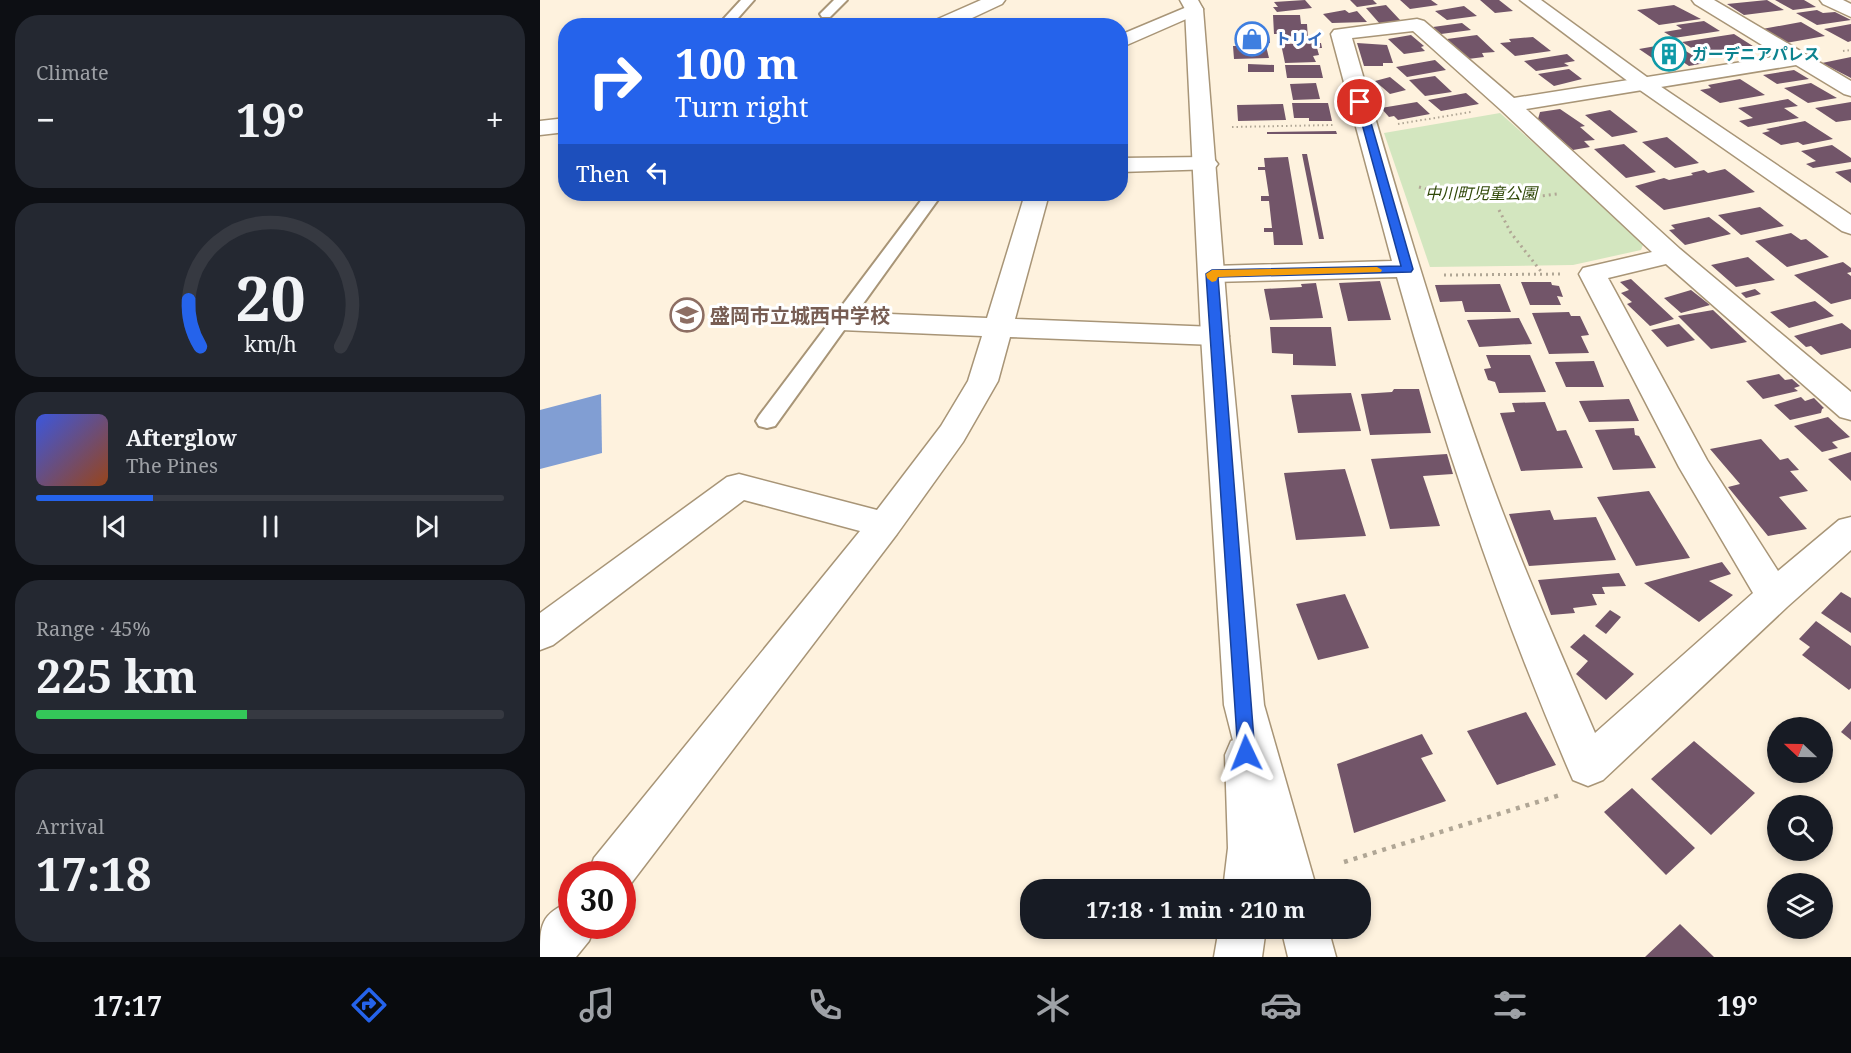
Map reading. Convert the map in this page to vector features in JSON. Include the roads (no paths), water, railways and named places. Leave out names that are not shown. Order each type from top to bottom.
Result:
[{"type":"street","points":[[956,18],[996,0]]},
{"type":"street","points":[[1529,0],[1644,84],[1851,226]]},
{"type":"street","points":[[1701,0],[1851,90]]},
{"type":"street","points":[[1829,0],[1851,11]]},
{"type":"street","points":[[1128,38],[1192,4],[1206,164],[1215,336],[1244,705],[1250,848],[1247,879]]},
{"type":"street","points":[[1851,409],[1671,255],[1509,105],[1417,25],[1341,34],[1409,272],[1474,478],[1515,588],[1588,766],[1774,596],[1851,530]]},
{"type":"street","points":[[1509,105],[1798,58]]},
{"type":"street","points":[[540,128],[558,126]]},
{"type":"street","points":[[1128,165],[1206,164]]},
{"type":"street","points":[[620,861],[885,525],[952,434],[983,381],[1034,201]]},
{"type":"street","points":[[1671,255],[1592,274],[1695,467],[1774,596]]},
{"type":"street","points":[[1212,274],[1409,272]]},
{"type":"street","points":[[841,321],[1215,336]]},
{"type":"street","points":[[540,634],[739,486],[885,525]]},
{"type":"street","points":[[1244,705],[1290,879]]},
{"type":"street","points":[[545,957],[560,939]]},
{"type":"street","points":[[1238,957],[1241,939]]},
{"type":"street","points":[[1307,939],[1311,957]]},
{"type":"lane","points":[[731,18],[748,0]]},
{"type":"lane","points":[[826,14],[841,0]]},
{"type":"lane","points":[[767,421],[929,201]]},
{"type":"water","points":[[601,394],[602,453],[540,469],[540,410]]},
{"type":"place","name":"トリイ","points":[[1252,39]]},
{"type":"place","name":"ガーデニアパレス","points":[[1669,54]]},
{"type":"place","name":"盛岡市立城西中学校","points":[[687,315]]},
{"type":"park label","name":"中川町児童公園","points":[[1481,193]]}]
